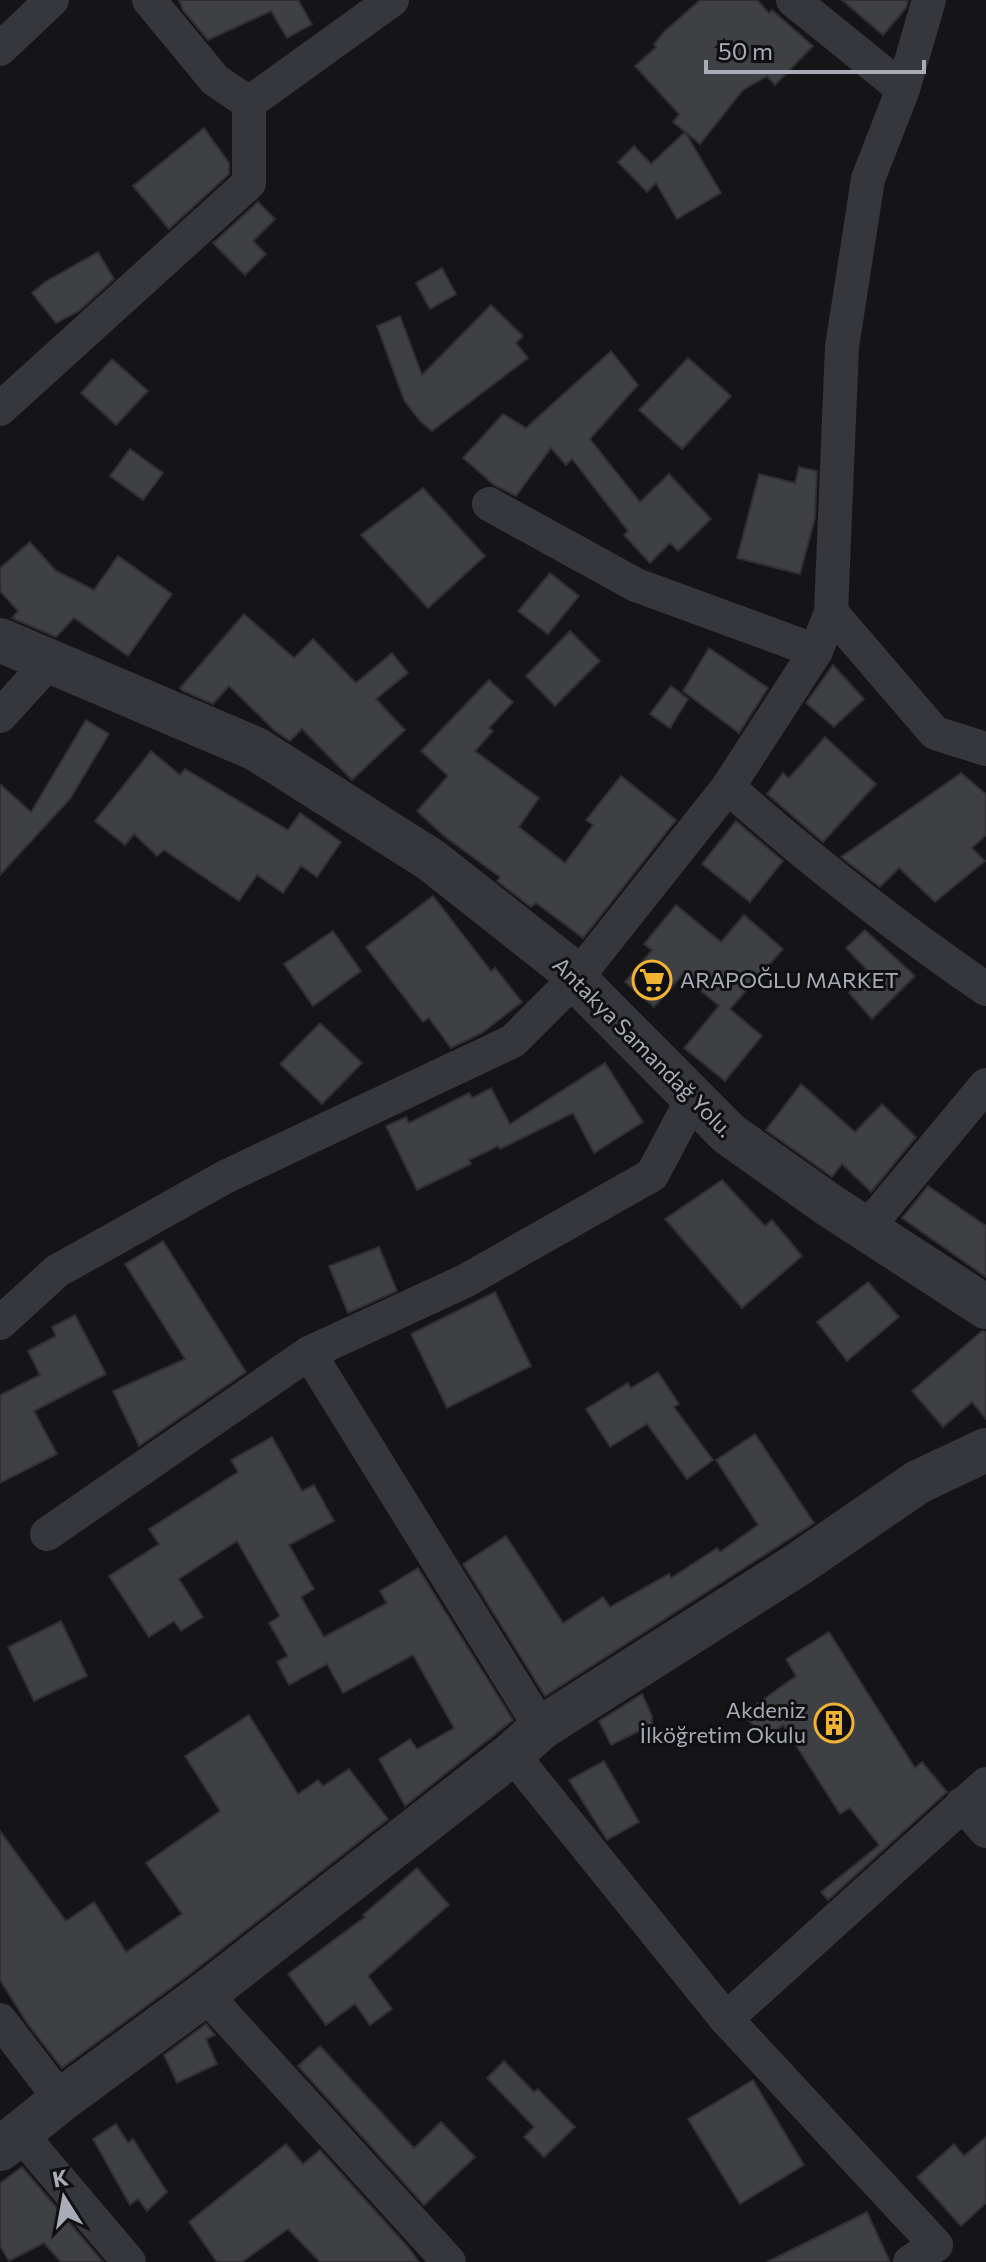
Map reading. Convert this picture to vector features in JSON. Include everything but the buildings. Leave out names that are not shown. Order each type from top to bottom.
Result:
[{"type":"street","points":[[0,49],[52,0]]},
{"type":"street","points":[[149,0],[215,80],[249,103]]},
{"type":"street","points":[[249,103],[392,0]]},
{"type":"street","points":[[793,0],[903,89]]},
{"type":"street","points":[[0,1323],[57,1271],[225,1177],[513,1041],[578,976],[728,787],[816,651],[831,612],[842,347],[868,179],[903,89],[929,0]]},
{"type":"street","points":[[0,409],[249,183],[249,103]]},
{"type":"street","points":[[489,504],[636,585],[816,651]]},
{"type":"street","points":[[831,612],[935,733],[986,749]]},
{"type":"street","name":"Antakya Samandağ Yolu.","points":[[0,640],[256,749],[431,860],[578,976],[580,984],[729,1134],[986,1307]]},
{"type":"street","points":[[0,716],[51,660]]},
{"type":"street","points":[[728,787],[833,878],[907,935],[986,989]]},
{"type":"street","points":[[866,1229],[986,1085]]},
{"type":"street","points":[[47,1534],[309,1353],[465,1281],[652,1175],[693,1098]]},
{"type":"street","points":[[309,1353],[526,1741],[726,2019],[936,2245],[910,2262]]},
{"type":"street","points":[[129,2262],[10,2140],[205,1994],[526,1741],[797,1565],[918,1482],[986,1450]]},
{"type":"street","points":[[726,2019],[974,1794],[986,1831]]},
{"type":"street","points":[[205,1994],[449,2262]]},
{"type":"street","points":[[0,2020],[61,2100]]},
{"type":"place","name":"ARAPOĞLU MARKET","points":[[652,980]]},
{"type":"place","name":"Akdeniz İlköğretim Okulu","points":[[834,1723]]}]
